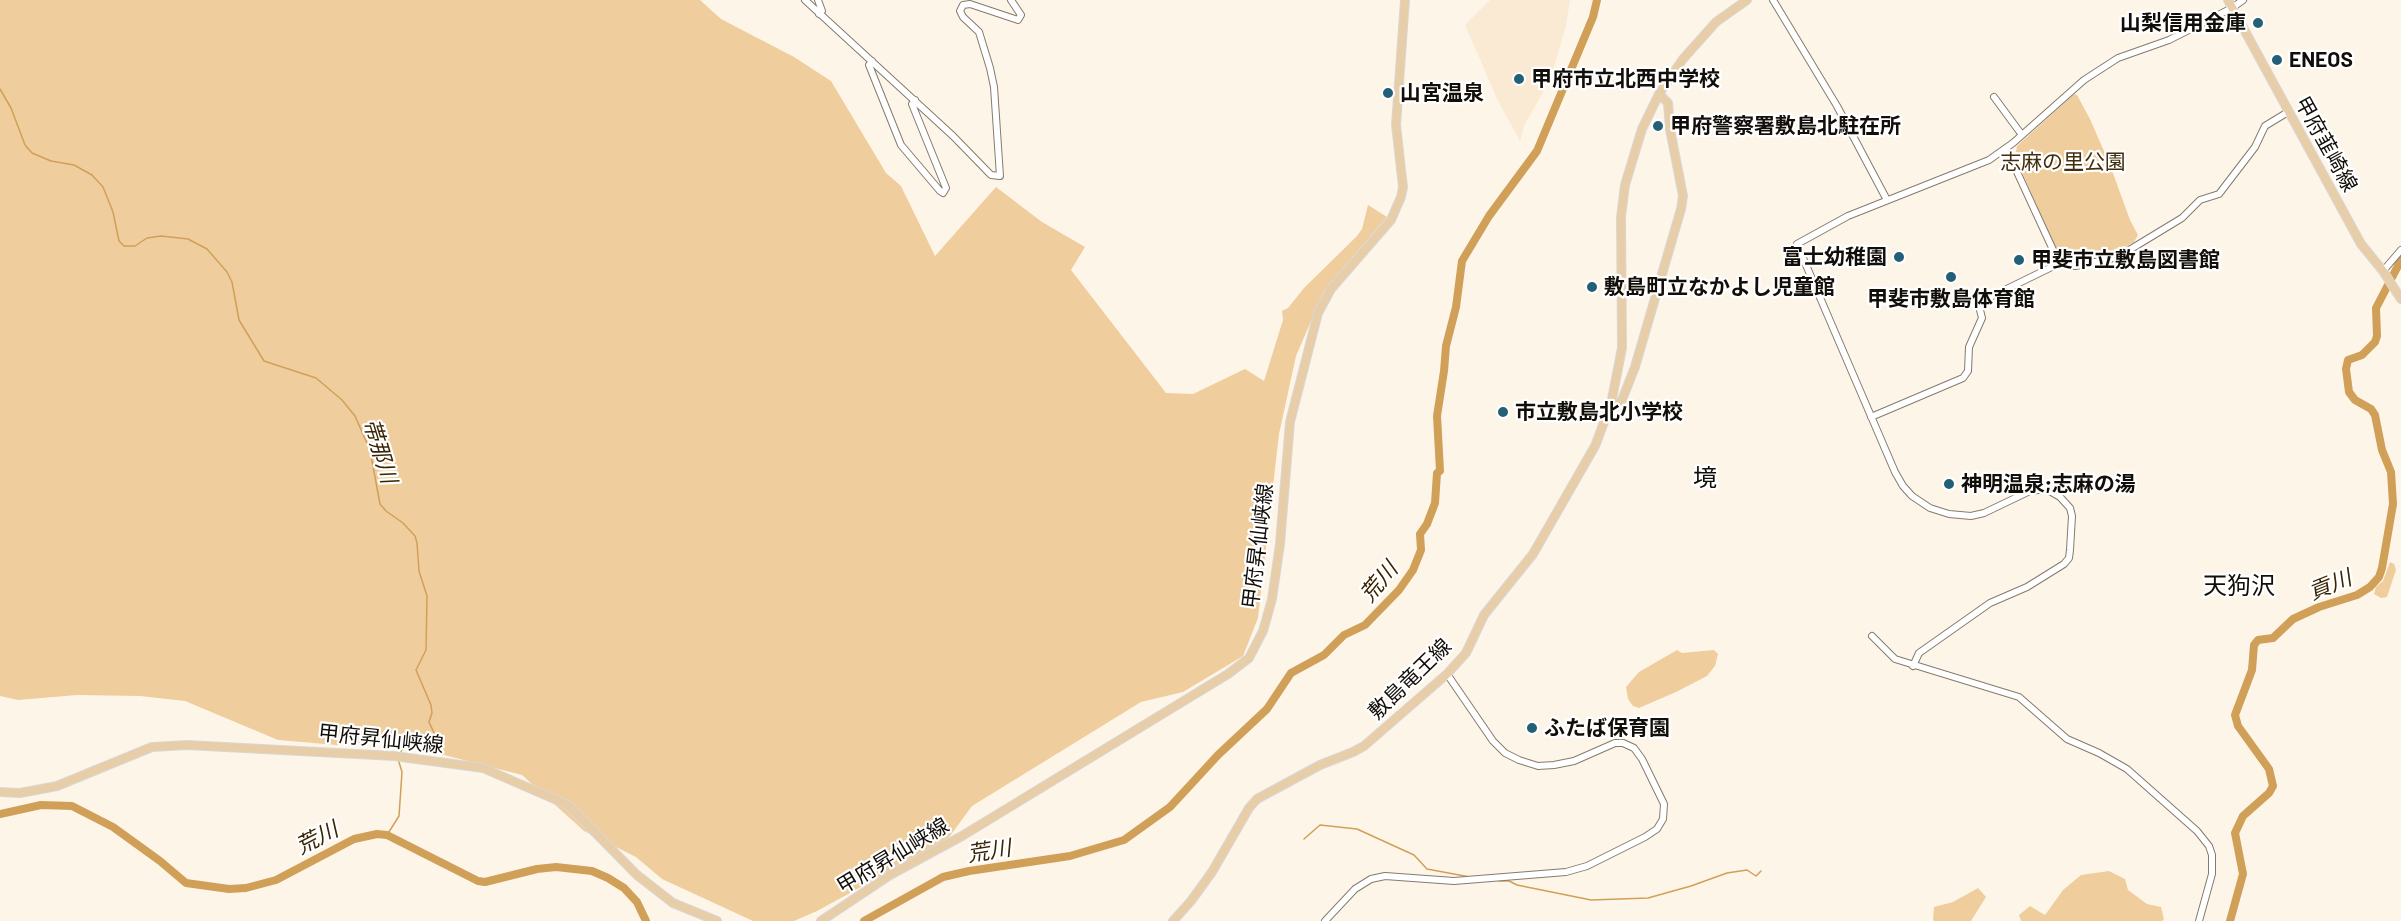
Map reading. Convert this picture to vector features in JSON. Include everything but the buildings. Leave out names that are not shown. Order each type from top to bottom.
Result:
[{"type":"main road","name":"甲府昇仙峡線","points":[[821,921],[890,875],[962,836],[1228,674],[1249,658],[1263,631],[1272,599],[1280,544],[1290,422],[1318,313],[1331,289],[1391,220],[1401,197],[1396,125],[1405,0]]},
{"type":"main road","name":"敷島竜王線","points":[[1173,921],[1191,902],[1212,872],[1248,808],[1257,799],[1320,765],[1364,746],[1447,674],[1466,653],[1484,615],[1533,554],[1595,446],[1611,404],[1622,348],[1621,217],[1625,185],[1639,137],[1659,94],[1683,59],[1716,22],[1747,0]]},
{"type":"main road","name":"甲府韮崎線","points":[[2228,0],[2361,244],[2383,271],[2401,299]]},
{"type":"main road","name":"敷島竜王線","points":[[1611,404],[1620,404],[1635,367],[1683,196],[1670,129],[1668,103],[1659,94]]},
{"type":"main road","name":"甲府昇仙峡線","points":[[0,792],[20,793],[57,786],[152,747],[187,745],[397,756],[483,768],[568,804],[646,882],[674,903],[717,921]]},
{"type":"street","points":[[805,0],[954,136],[991,175],[1000,176],[994,87],[990,68],[979,32],[963,17],[960,11],[963,5],[970,4],[1018,20],[1021,15],[1011,0]]},
{"type":"street","points":[[818,0],[822,11],[819,14]]},
{"type":"street","points":[[1773,0],[1840,112],[1887,200]]},
{"type":"street","points":[[1913,666],[1918,653],[1990,603],[2027,587],[2064,564],[2069,558],[2070,550],[2072,516],[2070,508],[2060,496],[2046,489],[2030,492],[1978,515],[1951,514],[1920,503],[1903,486],[1797,244],[1848,216],[1979,166],[2022,135],[2084,80],[2118,58],[2169,40],[2232,8],[2243,0]]},
{"type":"street","points":[[872,61],[869,65],[901,145],[943,193],[946,188],[912,104],[915,100]]},
{"type":"street","points":[[1994,97],[2022,135]]},
{"type":"street","points":[[2006,148],[2054,252],[2062,262],[2075,266],[2110,259],[2182,218],[2199,200],[2218,194],[2255,147],[2265,126],[2288,112]]},
{"type":"street","points":[[2383,271],[2401,250]]},
{"type":"street","points":[[1871,417],[1963,378],[1968,371],[1969,347],[1982,318],[1980,302],[2062,262]]},
{"type":"street","points":[[1872,636],[1890,656],[1913,666],[2019,697],[2067,739],[2099,753],[2127,770],[2196,831],[2209,846],[2213,864],[2199,921]]},
{"type":"street","points":[[1325,921],[1355,889],[1371,879],[1385,876],[1454,881],[1566,872],[1587,866],[1645,837],[1657,829],[1663,819],[1664,804],[1642,759],[1634,748],[1623,743],[1615,743],[1574,761],[1554,765],[1538,766],[1519,760],[1505,753],[1493,741],[1447,674]]},
{"type":"shaded area","name":"甲府市立北西中学校","points":[[1490,0],[1570,0],[1566,26],[1555,64],[1524,126],[1520,141],[1498,101],[1465,25]]},
{"type":"green space","points":[[0,0],[700,0],[721,19],[794,57],[831,81],[886,173],[901,186],[935,256],[996,187],[1042,222],[1085,247],[1071,270],[1166,393],[1193,394],[1245,369],[1264,381],[1283,320],[1282,311],[1288,308],[1304,288],[1357,236],[1362,229],[1368,205],[1387,217],[1324,291],[1296,356],[1279,434],[1258,618],[1243,656],[1183,692],[1141,702],[972,806],[947,840],[817,911],[794,921],[753,921],[662,879],[636,857],[584,831],[522,775],[396,740],[337,745],[278,740],[185,701],[140,696],[77,695],[18,700],[0,696]]},
{"type":"green space","name":"志麻の里公園","points":[[2074,94],[2077,95],[2090,119],[2138,235],[2134,242],[2113,253],[2074,262],[2066,261],[2056,249],[2015,156],[2017,146]]},
{"type":"green space","points":[[2390,562],[2394,564],[2396,570],[2387,597],[2381,598],[2374,594],[2376,587],[2383,581]]},
{"type":"green space","points":[[1677,650],[1682,653],[1714,650],[1718,654],[1715,666],[1707,676],[1676,692],[1639,708],[1633,706],[1628,699],[1626,687],[1639,672]]},
{"type":"green space","points":[[2109,871],[2125,879],[2128,890],[2147,904],[2161,907],[2164,919],[2162,921],[2021,921],[2019,915],[2030,906],[2045,915],[2063,890],[2081,875]]},
{"type":"green space","points":[[1978,888],[1986,897],[1971,921],[1934,921],[1934,907],[1953,902]]},
{"type":"waterway","name":"荒川","points":[[864,921],[943,877],[1070,856],[1124,840],[1170,807],[1218,755],[1267,709],[1291,673],[1324,655],[1344,635],[1365,625],[1399,590],[1413,570],[1421,550],[1420,534],[1427,524],[1435,503],[1437,473],[1440,471],[1437,416],[1446,346],[1456,307],[1462,261],[1489,216],[1537,151],[1593,17],[1597,0]]},
{"type":"waterway","name":"帯那川","points":[[0,89],[11,108],[25,145],[32,153],[51,161],[74,165],[92,175],[103,187],[113,212],[119,241],[124,246],[135,246],[147,238],[161,236],[188,239],[207,249],[227,272],[232,282],[239,320],[264,361],[316,378],[342,400],[355,416],[370,450],[380,504],[415,536],[419,571],[427,596],[426,650],[416,670],[431,705],[432,713],[429,722],[435,735],[419,734],[407,741],[399,755]]},
{"type":"waterway","name":"貢川","points":[[2230,921],[2243,874],[2235,833],[2243,816],[2269,793],[2273,786],[2269,769],[2238,726],[2235,715],[2252,670],[2254,645],[2258,640],[2273,638],[2293,619],[2319,607],[2357,595],[2370,587],[2379,577],[2382,568],[2393,504],[2391,472],[2382,450],[2375,415],[2371,409],[2355,400],[2349,392],[2346,369],[2348,360],[2362,355],[2375,342],[2377,336],[2376,308],[2401,260]]},
{"type":"waterway","name":"帯那川","points":[[387,835],[399,816],[402,772],[398,759]]},
{"type":"waterway","name":"荒川","points":[[0,814],[41,805],[72,806],[113,827],[186,883],[229,889],[246,888],[276,880],[354,839],[377,834],[387,835],[478,881],[485,882],[537,869],[556,867],[592,871],[624,888],[637,902],[646,921]]},
{"type":"waterway","points":[[1304,839],[1320,825],[1357,829],[1414,855],[1427,869],[1470,877]]},
{"type":"waterway","points":[[1499,881],[1509,881],[1517,885],[1591,900],[1648,898],[1727,873],[1747,870],[1756,876],[1761,871]]},
{"type":"place","name":"山梨信用金庫","points":[[2258,23]]},
{"type":"place","name":"ENEOS","points":[[2277,60]]},
{"type":"place","name":"甲府市立北西中学校","points":[[1519,79]]},
{"type":"place","name":"山宮温泉","points":[[1388,93]]},
{"type":"place","name":"甲府警察署敷島北駐在所","points":[[1658,126]]},
{"type":"place","name":"富士幼稚園","points":[[1899,257]]},
{"type":"place","name":"甲斐市立敷島図書館","points":[[2019,260]]},
{"type":"place","name":"甲斐市敷島体育館","points":[[1951,277]]},
{"type":"place","name":"敷島町立なかよし児童館","points":[[1592,287]]},
{"type":"place","name":"市立敷島北小学校","points":[[1503,412]]},
{"type":"place","name":"神明温泉;志麻の湯","points":[[1949,484]]},
{"type":"place","name":"ふたば保育園","points":[[1532,728]]},
{"type":"district","name":"境","points":[[1705,478]]},
{"type":"district","name":"天狗沢","points":[[2239,586]]}]
